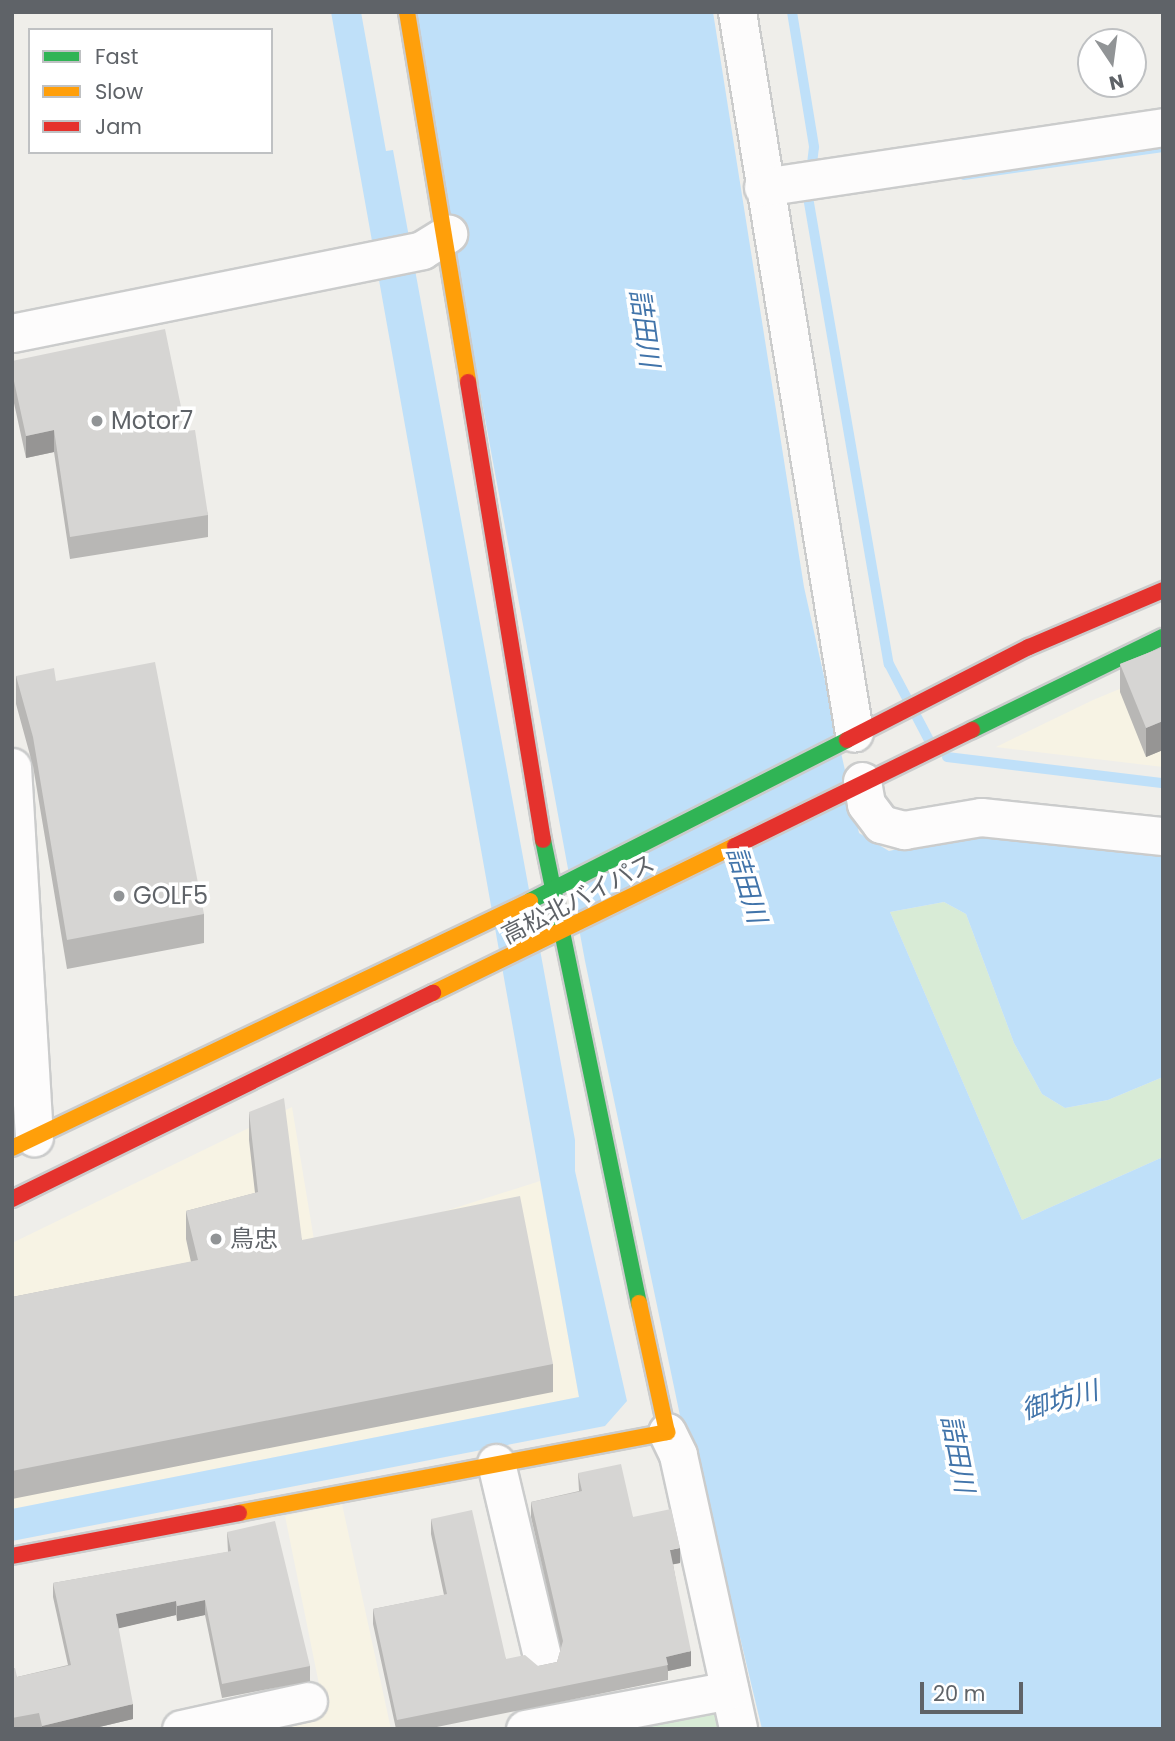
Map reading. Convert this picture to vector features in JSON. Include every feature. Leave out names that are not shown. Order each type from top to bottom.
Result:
[{"type":"main road","points":[[12,1556],[667,1432],[559,934],[435,242],[407,12]]},
{"type":"main road","name":"高松北バイパス","points":[[23,1142],[552,891],[851,734],[1029,647],[1163,590]]},
{"type":"main road","name":"高松北バイパス","points":[[12,1199],[484,971],[860,781],[1163,637]]},
{"type":"street","points":[[737,12],[776,185],[851,734]]},
{"type":"street","points":[[776,185],[1163,127]]},
{"type":"street","points":[[12,333],[377,259],[435,242]]},
{"type":"street","points":[[12,767],[23,1142]]},
{"type":"street","points":[[860,781],[866,804],[881,824],[904,830],[981,817],[1163,836]]},
{"type":"street","points":[[667,1432],[678,1455],[738,1729]]},
{"type":"street","points":[[496,1464],[543,1661]]},
{"type":"street","points":[[525,1729],[729,1690]]},
{"type":"street","points":[[181,1729],[309,1702]]},
{"type":"shaded area","points":[[1163,671],[1163,767],[996,747],[1093,700]]},
{"type":"shaded area","points":[[292,1107],[316,1252],[540,1181],[579,1397],[12,1509],[12,1243]]},
{"type":"shaded area","points":[[342,1504],[391,1729],[263,1729],[325,1714],[285,1516]]},
{"type":"green space","points":[[944,902],[966,914],[1014,1043],[1042,1094],[1065,1108],[1108,1100],[1163,1077],[1163,1157],[1022,1220],[890,912]]},
{"type":"green space","points":[[725,1707],[729,1729],[610,1729]]},
{"type":"water","points":[[331,12],[361,12],[386,151],[393,150],[575,1140],[575,1171],[627,1401],[605,1426],[12,1541],[12,1509],[579,1397]]},
{"type":"water","points":[[410,12],[713,12],[804,587],[859,833],[889,851],[987,829],[1163,852],[1163,1077],[1108,1100],[1065,1108],[1042,1094],[1014,1043],[966,914],[944,902],[890,912],[1022,1220],[1163,1157],[1163,1729],[762,1729],[691,1433],[683,1430],[585,961]]},
{"type":"building","points":[[165,329],[186,431],[195,430],[208,515],[70,537],[54,430],[26,436],[12,361]]},
{"type":"building","points":[[1163,647],[1163,721],[1146,728],[1120,664]]},
{"type":"building","points":[[155,662],[204,914],[67,940],[33,737],[16,676],[54,668],[56,681]]},
{"type":"building","points":[[284,1098],[302,1240],[520,1196],[553,1364],[12,1471],[12,1297],[198,1260],[186,1211],[258,1192],[249,1112]]},
{"type":"building","points":[[621,1464],[633,1517],[671,1509],[680,1548],[670,1550],[691,1651],[666,1657],[668,1665],[397,1720],[373,1609],[447,1594],[431,1519],[472,1510],[506,1659],[525,1655],[538,1666],[557,1662],[563,1641],[531,1502],[582,1491],[578,1473]]},
{"type":"building","points":[[275,1521],[310,1666],[222,1684],[205,1600],[177,1606],[176,1601],[116,1614],[133,1704],[42,1726],[39,1713],[12,1718],[12,1668],[15,1668],[17,1677],[71,1665],[53,1583],[231,1551],[227,1532]]},
{"type":"waterway","points":[[792,12],[814,147],[808,197],[889,664],[931,744]]},
{"type":"waterway","points":[[964,175],[1163,147]]},
{"type":"waterway","points":[[947,757],[1163,783]]},
{"type":"traffic: fast","points":[[972,730],[1163,637]]},
{"type":"traffic: fast","points":[[530,901],[847,740]]},
{"type":"traffic: fast","points":[[543,840],[639,1303]]},
{"type":"traffic: slow","points":[[407,12],[468,382]]},
{"type":"traffic: slow","points":[[433,993],[735,846]]},
{"type":"traffic: slow","points":[[12,1148],[530,901]]},
{"type":"traffic: slow","points":[[239,1513],[667,1432],[639,1303]]},
{"type":"traffic: jam","points":[[468,382],[543,840]]},
{"type":"traffic: jam","points":[[847,740],[1029,647],[1163,590]]},
{"type":"traffic: jam","points":[[735,846],[972,730]]},
{"type":"traffic: jam","points":[[12,1199],[433,993]]},
{"type":"traffic: jam","points":[[12,1556],[239,1513]]},
{"type":"place","name":"Motor7","points":[[97,421]]},
{"type":"place","name":"GOLF5","points":[[119,896]]},
{"type":"place","name":"鳥忠","points":[[216,1239]]},
{"type":"water label","name":"詰田川","points":[[644,328]]},
{"type":"water label","name":"詰田川","points":[[746,885]]},
{"type":"water label","name":"御坊川","points":[[1060,1401]]},
{"type":"water label","name":"詰田川","points":[[957,1454]]}]
